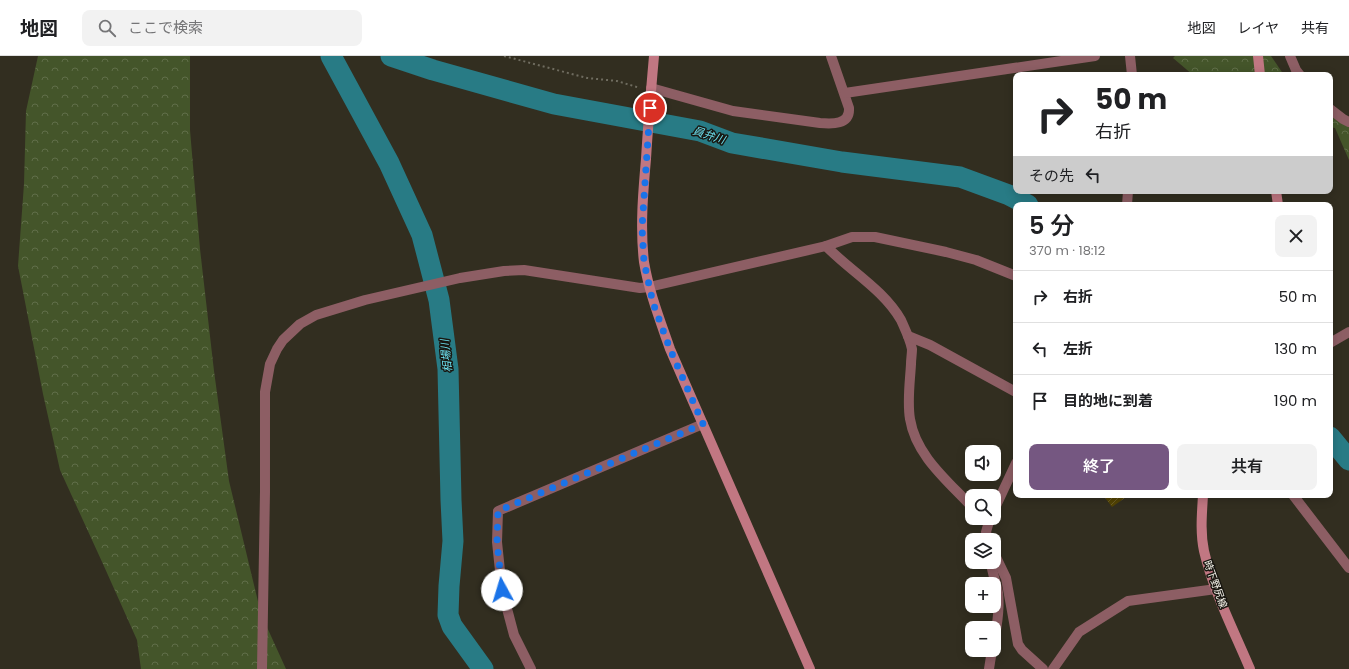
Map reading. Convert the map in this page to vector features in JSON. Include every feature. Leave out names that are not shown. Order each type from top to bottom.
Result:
[{"type":"street","points":[[654,56],[644,178],[642,228],[644,262],[649,288],[670,349],[810,669]]},
{"type":"street","points":[[651,91],[733,111],[835,124],[842,122],[850,113],[845,93],[831,56]]},
{"type":"street","points":[[845,93],[1095,56]]},
{"type":"street","points":[[1130,56],[1132,72]]},
{"type":"street","points":[[1258,56],[1260,72]]},
{"type":"street","points":[[1290,56],[1298,72]]},
{"type":"street","points":[[1333,112],[1342,119],[1349,122]]},
{"type":"street","points":[[262,669],[265,398],[270,364],[277,349],[283,340],[300,324],[309,318],[379,296],[460,278],[504,271],[524,270],[640,288],[649,288],[826,246],[852,237],[875,237],[946,252],[976,260],[1013,275]]},
{"type":"street","points":[[826,246],[889,303],[901,320],[912,349],[910,419],[922,451],[926,457],[965,499]]},
{"type":"street","points":[[1333,341],[1349,332]]},
{"type":"street","points":[[908,336],[930,345],[1013,390]]},
{"type":"street","points":[[531,669],[514,635],[502,590],[497,542],[498,511],[703,424]]},
{"type":"street","points":[[1001,495],[1013,469]]},
{"type":"street","name":"時下野尻線","points":[[1203,498],[1201,521],[1204,549],[1211,577],[1250,669]]},
{"type":"street","points":[[1295,498],[1349,568]]},
{"type":"street","points":[[1001,568],[1006,578],[1018,644],[1022,650],[1043,669]]},
{"type":"street","points":[[992,569],[998,594],[996,621]]},
{"type":"street","points":[[1053,669],[1079,632],[1128,601],[1216,589]]},
{"type":"street","points":[[989,669],[991,657]]},
{"type":"path","points":[[504,56],[587,78],[617,81],[651,91]]},
{"type":"green space","points":[[38,56],[190,56],[190,130],[200,249],[214,371],[229,481],[261,614],[286,669],[141,669],[137,640],[60,470],[43,394],[18,266],[24,184],[26,111]]},
{"type":"green space","points":[[1175,56],[1271,56],[1282,72],[1189,72],[1173,58]]},
{"type":"green space","points":[[1333,117],[1349,127],[1349,160],[1335,128],[1333,128]]},
{"type":"building","points":[[1105,498],[1125,498],[1112,507]]},
{"type":"waterway","name":"相場川","points":[[331,56],[389,163],[422,235],[439,300],[448,369],[453,541],[448,615],[452,626],[483,669]]},
{"type":"waterway","name":"員弁川","points":[[391,56],[433,70],[554,104],[700,131],[732,143],[842,162],[960,177],[1009,195],[1022,202]]},
{"type":"waterway","name":"員弁川","points":[[1333,441],[1349,460]]},
{"type":"route","points":[[502,590],[497,542],[498,511],[703,424],[670,349],[653,303],[644,262],[642,228],[644,178],[650,108]]}]
